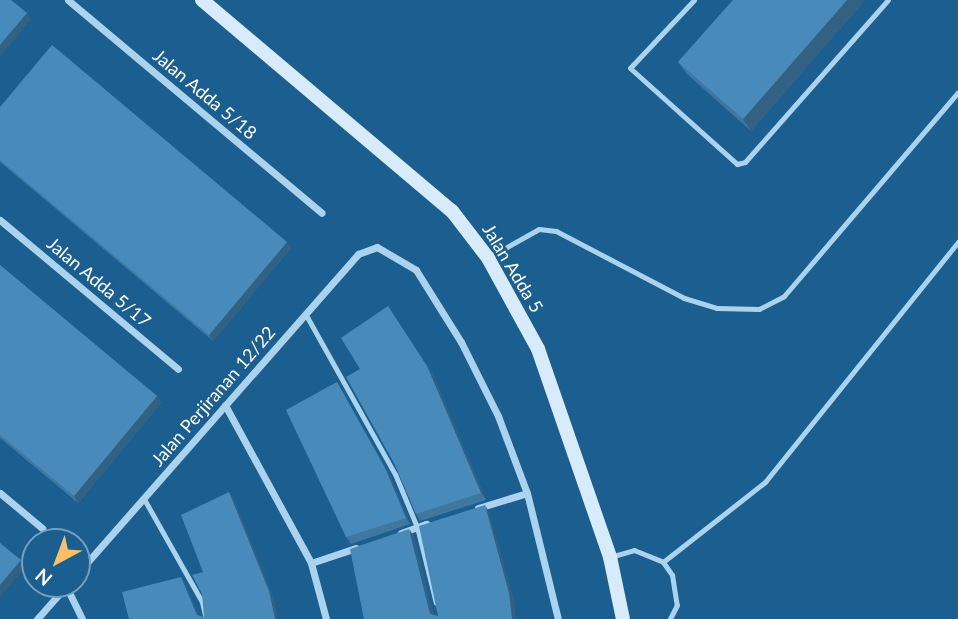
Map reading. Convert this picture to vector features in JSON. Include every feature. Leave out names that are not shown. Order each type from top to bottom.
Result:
[{"type":"main road","name":"Jalan Adda 5","points":[[202,0],[452,211],[488,258],[538,349],[610,557],[623,619]]},
{"type":"street","name":"Jalan Adda 5/18","points":[[68,0],[322,213]]},
{"type":"street","name":"Jalan Adda 5/17","points":[[0,220],[178,369]]},
{"type":"street","name":"Jalan Perjiranan 12/22","points":[[91,558],[358,254],[377,247],[416,270],[454,331],[498,416],[527,493]]},
{"type":"street","points":[[225,405],[311,563],[326,619]]},
{"type":"street","points":[[0,493],[41,528]]},
{"type":"street","points":[[466,512],[527,493],[558,619]]},
{"type":"street","points":[[390,536],[441,520]]},
{"type":"street","points":[[311,563],[364,545]]},
{"type":"street","points":[[37,619],[56,598]]},
{"type":"street","points":[[73,598],[82,619]]},
{"type":"lane","points":[[694,0],[630,68],[737,164],[745,162],[888,0]]},
{"type":"lane","points":[[488,258],[539,229],[556,232],[684,298],[717,308],[759,309],[784,296],[958,92]]},
{"type":"lane","points":[[663,562],[765,482],[958,242]]},
{"type":"lane","points":[[306,314],[360,407],[416,527],[437,606]]},
{"type":"lane","points":[[144,499],[202,602],[206,619]]},
{"type":"lane","points":[[610,557],[634,550],[663,562],[672,575],[677,605],[670,619]]},
{"type":"building","points":[[0,0],[11,0],[27,13],[0,45]]},
{"type":"building","points":[[733,0],[847,0],[743,119],[678,62]]},
{"type":"building","points":[[52,45],[287,242],[209,335],[0,160],[0,107]]},
{"type":"building","points":[[0,265],[157,396],[74,496],[0,435]]},
{"type":"building","points":[[388,306],[427,366],[481,493],[416,514],[395,465],[346,377],[360,369],[341,338]]},
{"type":"building","points":[[337,382],[386,470],[406,518],[346,537],[286,410]]},
{"type":"building","points":[[229,492],[269,591],[275,619],[129,619],[122,592],[181,577],[197,615],[204,617],[202,594],[192,575],[203,572],[181,515]]},
{"type":"building","points":[[485,505],[509,593],[512,619],[364,619],[350,549],[409,529],[430,614],[438,616],[419,526]]},
{"type":"building","points":[[0,543],[21,560],[0,585]]}]
